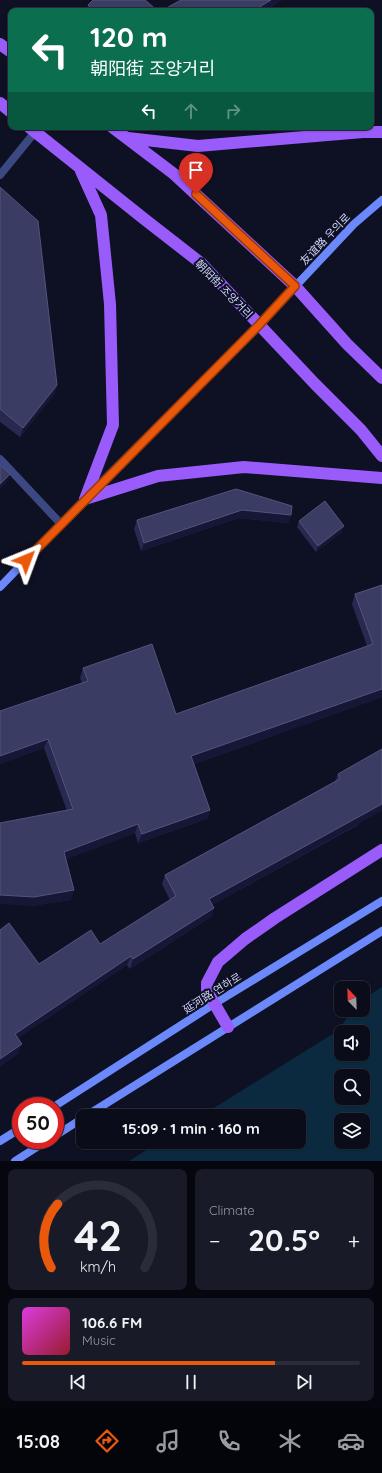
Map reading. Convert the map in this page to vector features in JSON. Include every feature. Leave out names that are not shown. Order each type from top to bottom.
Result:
[{"type":"main road","points":[[0,103],[8,110]]},
{"type":"main road","name":"朝阳街 조양거리","points":[[33,130],[202,264],[361,430],[382,456]]},
{"type":"main road","points":[[116,130],[174,174],[295,286],[348,344],[382,378]]},
{"type":"main road","points":[[126,138],[198,146],[382,132]]},
{"type":"main road","points":[[80,168],[101,215],[110,304],[113,425],[85,499]]},
{"type":"main road","name":"友谊路 우의로","points":[[0,587],[85,499],[259,325],[354,224],[382,200]]},
{"type":"main road","points":[[85,499],[158,476],[244,467],[382,478]]},
{"type":"main road","points":[[228,1027],[207,990],[208,983],[218,962],[230,951],[275,918],[382,850]]},
{"type":"main road","name":"延河路 연하로","points":[[64,1100],[214,1004],[382,901]]},
{"type":"main road","points":[[97,1109],[382,931]]},
{"type":"main road","points":[[64,1130],[76,1122]]},
{"type":"main road","points":[[0,1141],[12,1134]]},
{"type":"main road","points":[[14,1161],[33,1149]]},
{"type":"street","points":[[0,175],[31,130]]},
{"type":"street","points":[[0,459],[61,524]]},
{"type":"water","points":[[382,987],[382,1161],[129,1161],[148,1149],[306,1149],[306,1109],[212,1109],[334,1033],[334,1061],[370,1061],[370,1025],[342,1025],[347,1017],[370,1017],[370,995]]},
{"type":"building","points":[[93,0],[145,0],[154,8],[91,8],[88,5]]},
{"type":"building","points":[[181,0],[271,0],[258,8],[166,8]]},
{"type":"building","points":[[0,187],[38,221],[57,385],[23,428],[0,409]]},
{"type":"building","points":[[0,465],[10,474],[0,484]]},
{"type":"building","points":[[236,489],[292,506],[291,515],[242,510],[144,543],[137,520]]},
{"type":"building","points":[[325,501],[344,526],[318,546],[299,521]]},
{"type":"building","points":[[382,585],[382,689],[191,756],[210,810],[142,834],[138,824],[64,852],[74,890],[34,897],[0,895],[0,823],[73,809],[48,739],[0,756],[0,711],[88,681],[83,668],[152,644],[176,714],[373,644],[355,594]]},
{"type":"building","points":[[382,749],[382,804],[209,899],[214,908],[133,959],[131,956],[15,1034],[22,1044],[0,1059],[0,930],[9,923],[39,964],[91,930],[100,944],[176,896],[165,875],[340,779],[338,774]]},
{"type":"route","points":[[26,560],[259,325],[295,286],[196,194]]}]
